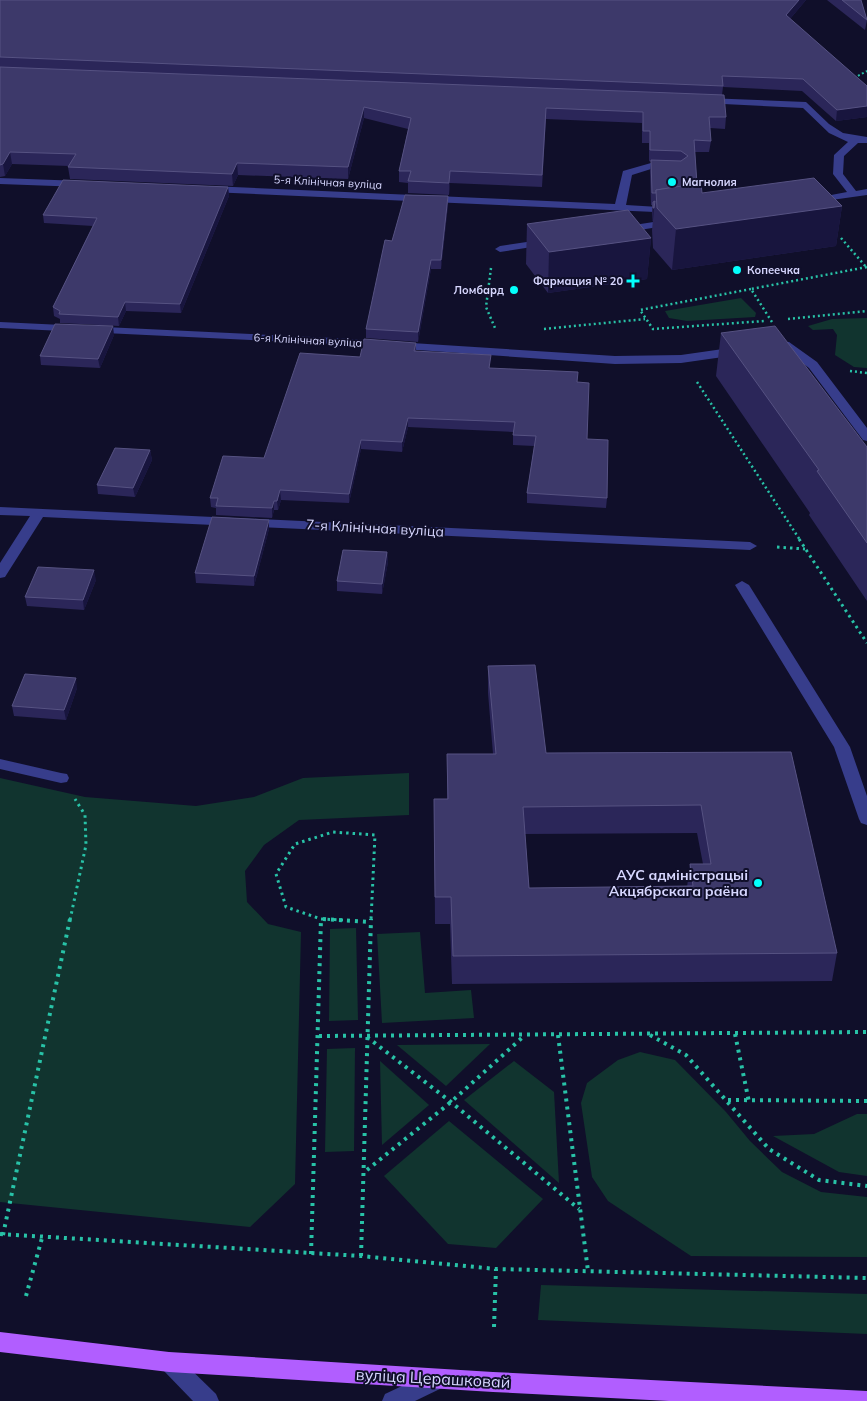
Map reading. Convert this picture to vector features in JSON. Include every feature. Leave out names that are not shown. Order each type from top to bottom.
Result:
[{"type":"main road","name":"вуліца Церашковай","points":[[0,1342],[169,1362],[439,1379],[867,1401]]},
{"type":"street","points":[[700,101],[806,105],[826,129],[854,141],[867,140]]},
{"type":"street","points":[[853,194],[838,174],[839,155],[854,141]]},
{"type":"street","points":[[620,207],[627,173],[651,166],[680,168]]},
{"type":"street","points":[[0,181],[95,185]]},
{"type":"street","name":"5-я Клінічная вуліца","points":[[202,189],[655,209]]},
{"type":"street","points":[[805,202],[867,192]]},
{"type":"street","points":[[607,232],[685,220]]},
{"type":"street","points":[[500,249],[559,240]]},
{"type":"street","name":"6-я Клінічная вуліца","points":[[0,325],[343,342],[615,360],[681,359],[785,344],[813,365],[867,436]]},
{"type":"street","name":"7-я Клінічная вуліца","points":[[0,511],[750,546]]},
{"type":"street","points":[[0,574],[39,513]]},
{"type":"street","points":[[742,585],[842,747],[867,819]]},
{"type":"street","points":[[0,764],[61,778]]},
{"type":"street","points":[[169,1362],[208,1401]]},
{"type":"street","points":[[393,1401],[439,1379]]},
{"type":"path","points":[[850,81],[867,71]]},
{"type":"path","points":[[841,238],[867,268]]},
{"type":"path","points":[[498,334],[486,307],[491,268],[500,249]]},
{"type":"path","points":[[867,268],[640,310],[653,329],[771,321],[867,311]]},
{"type":"path","points":[[751,289],[774,325]]},
{"type":"path","points":[[538,331],[547,328],[645,318]]},
{"type":"path","points":[[681,359],[867,643]]},
{"type":"path","points":[[61,778],[85,815],[86,845],[1,1233],[42,1238],[361,1256],[496,1269],[867,1278]]},
{"type":"path","points":[[361,1256],[366,1170],[366,1037],[369,922],[374,835],[333,832],[295,844],[276,874],[286,907],[321,919],[369,922]]},
{"type":"path","points":[[311,1254],[321,919]]},
{"type":"path","points":[[319,1036],[525,1036],[867,1032]]},
{"type":"path","points":[[735,1034],[749,1102]]},
{"type":"path","points":[[558,1035],[588,1271]]},
{"type":"path","points":[[649,1035],[686,1055],[769,1149],[819,1180],[867,1186]]},
{"type":"path","points":[[366,1170],[451,1102],[525,1036]]},
{"type":"path","points":[[366,1037],[451,1102],[579,1209]]},
{"type":"path","points":[[727,1100],[749,1102],[867,1101]]},
{"type":"path","points":[[26,1296],[42,1238]]},
{"type":"path","points":[[494,1327],[496,1269]]},
{"type":"green space","points":[[741,298],[756,313],[755,317],[687,321],[669,318],[665,311]]},
{"type":"green space","points":[[867,318],[867,368],[854,367],[835,355],[837,335],[833,329],[813,330],[808,326],[832,319]]},
{"type":"green space","points":[[409,773],[409,815],[299,820],[264,845],[245,871],[247,902],[268,924],[301,932],[295,1184],[250,1227],[0,1202],[0,778],[85,797],[196,806],[254,797],[303,778]]},
{"type":"green space","points":[[356,928],[358,1020],[329,1021],[330,929]]},
{"type":"green space","points":[[420,932],[425,993],[471,990],[474,1018],[382,1023],[377,934]]},
{"type":"green space","points":[[490,1044],[446,1086],[397,1045]]},
{"type":"green space","points":[[355,1048],[354,1151],[325,1152],[327,1049]]},
{"type":"green space","points":[[640,1052],[675,1060],[726,1112],[750,1141],[782,1172],[821,1192],[867,1197],[867,1257],[691,1256],[608,1201],[592,1177],[581,1103],[587,1083],[618,1060]]},
{"type":"green space","points":[[380,1061],[429,1105],[382,1145]]},
{"type":"green space","points":[[514,1061],[554,1092],[559,1183],[464,1100]]},
{"type":"green space","points":[[857,1114],[867,1114],[867,1176],[839,1172],[773,1136],[814,1134]]},
{"type":"green space","points":[[449,1121],[543,1199],[496,1248],[448,1244],[384,1176]]},
{"type":"green space","points":[[541,1285],[867,1294],[867,1334],[538,1320]]},
{"type":"building","points":[[0,0],[799,0],[786,15],[867,86],[867,106],[837,110],[803,79],[722,76],[723,86],[0,57]]},
{"type":"building","points":[[842,0],[861,0],[867,20]]},
{"type":"building","points":[[0,67],[724,95],[726,117],[709,117],[711,141],[694,140],[697,184],[656,190],[656,193],[652,193],[651,160],[681,161],[688,156],[681,151],[650,150],[650,131],[643,131],[643,112],[546,108],[542,175],[450,171],[449,183],[408,181],[411,171],[399,171],[411,118],[364,107],[348,167],[237,163],[232,174],[68,167],[76,154],[10,152],[3,164],[0,165]]},
{"type":"building","points":[[814,178],[842,206],[676,229],[657,208],[656,190],[701,183],[702,193]]},
{"type":"building","points":[[63,180],[228,187],[180,304],[125,302],[118,317],[59,314],[60,311],[53,307],[97,218],[43,215]]},
{"type":"building","points":[[405,195],[448,196],[441,260],[431,260],[418,332],[366,329],[385,240],[392,241]]},
{"type":"building","points":[[628,210],[651,238],[549,252],[527,224]]},
{"type":"building","points":[[55,324],[113,326],[98,359],[40,356]]},
{"type":"building","points":[[775,326],[867,447],[867,543],[817,471],[819,470],[721,333]]},
{"type":"building","points":[[364,339],[416,343],[414,351],[491,355],[489,368],[578,372],[577,382],[589,383],[587,439],[608,440],[607,498],[527,493],[536,436],[513,435],[515,422],[408,418],[402,442],[361,440],[349,494],[280,490],[277,501],[274,501],[272,508],[216,506],[218,498],[210,498],[223,456],[264,458],[300,353],[360,357]]},
{"type":"building","points":[[115,448],[150,450],[133,488],[97,485]]},
{"type":"building","points":[[212,517],[269,520],[254,576],[195,573]]},
{"type":"building","points":[[343,550],[387,552],[382,584],[337,581]]},
{"type":"building","points":[[38,567],[94,570],[83,600],[25,597]]},
{"type":"building","name":"АУС адміністрацыі Акцябрскага раёна","points":[[535,665],[546,753],[791,752],[837,953],[453,956],[451,897],[435,897],[434,799],[448,799],[447,754],[496,754],[488,666]],"holes":[[[701,805],[711,864],[690,864],[693,886],[529,888],[523,807]]]},
{"type":"building","points":[[25,674],[76,678],[64,710],[12,706]]},
{"type":"place","name":"Магнолия","points":[[672,182]]},
{"type":"place","name":"Копеечка","points":[[737,270]]},
{"type":"place","name":"Фармация № 20","points":[[633,281]]},
{"type":"place","name":"Ломбард","points":[[514,290]]},
{"type":"place","name":"АУС адміністрацыі Акцябрскага раёна","points":[[758,883]]}]
